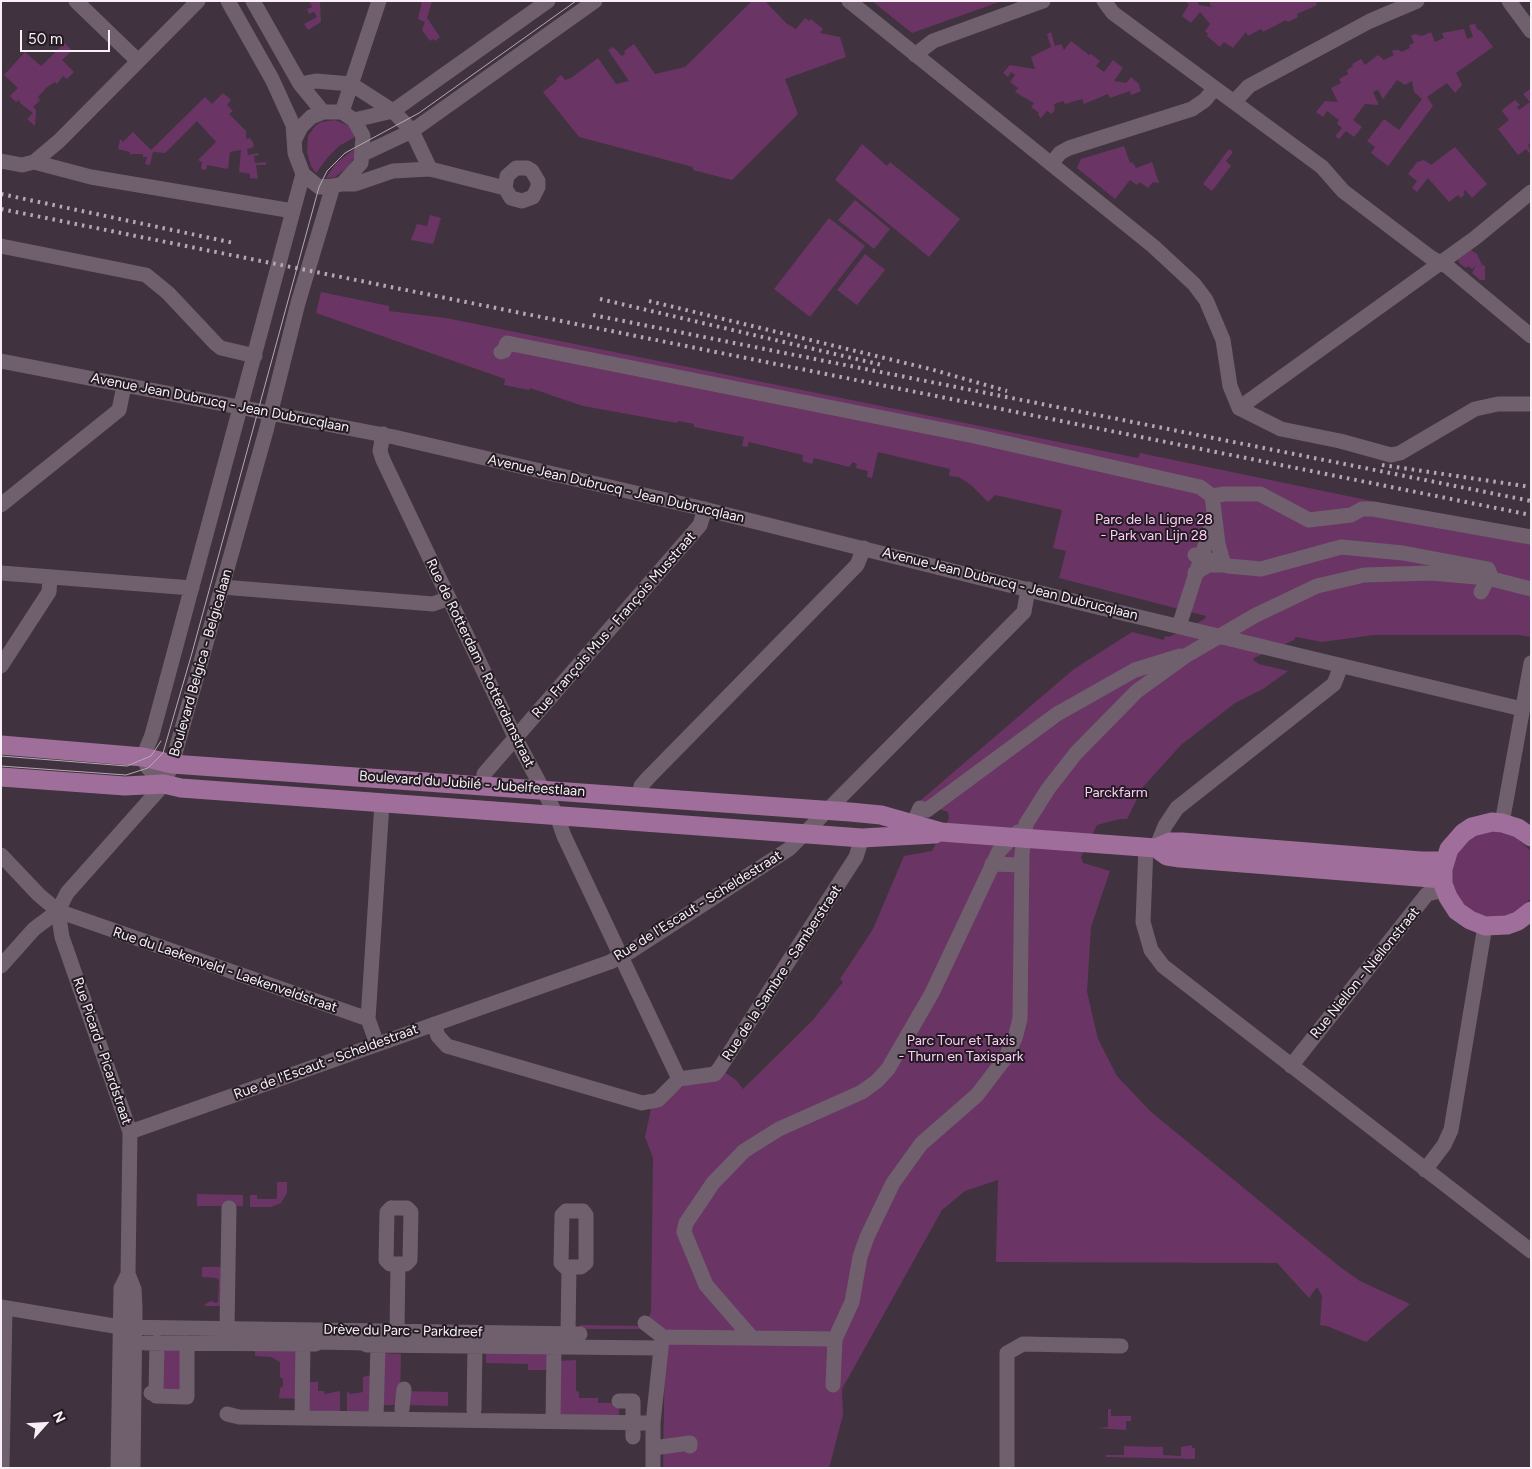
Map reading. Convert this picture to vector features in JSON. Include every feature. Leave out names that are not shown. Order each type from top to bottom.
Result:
[{"type":"main road","name":"Boulevard du Jubilé - Jubelfeestlaan","points":[[1,745],[143,757],[172,764],[640,796],[881,815],[908,835]]},
{"type":"main road","name":"Boulevard du Jubilé - Jubelfeestlaan","points":[[1,777],[125,786],[164,784],[180,788],[862,838],[941,832],[1151,848],[1167,856],[1180,858],[1444,876]]},
{"type":"main road","points":[[1531,837],[1518,828],[1502,823],[1482,824],[1463,833],[1449,848],[1444,876],[1457,911],[1470,920],[1485,926],[1508,925],[1518,921],[1531,911]]},
{"type":"street","points":[[76,1],[137,60]]},
{"type":"street","points":[[1,161],[22,166],[34,162],[59,141],[137,60],[198,1]]},
{"type":"street","points":[[228,1],[272,79],[293,125],[295,153],[303,174],[319,187],[356,184],[393,170],[430,169],[505,188]]},
{"type":"street","points":[[253,1],[300,84],[324,112]]},
{"type":"street","points":[[338,185],[355,172],[363,154],[363,136],[348,116],[351,84],[378,1]]},
{"type":"street","points":[[295,139],[301,127],[311,117],[324,112],[348,116],[393,110],[548,1]]},
{"type":"street","points":[[363,154],[412,131],[595,1]]},
{"type":"street","points":[[849,1],[1153,246],[1194,284],[1210,308],[1223,340],[1230,386],[1239,408],[1281,429],[1340,441],[1391,455],[1400,453],[1475,409],[1498,404],[1531,404]]},
{"type":"street","points":[[916,55],[933,40],[1043,1]]},
{"type":"street","points":[[1104,1],[1109,10],[1322,167],[1343,191],[1440,263],[1531,336]]},
{"type":"street","points":[[1234,102],[1249,86],[1370,21],[1417,1]]},
{"type":"street","points":[[1509,1],[1531,31]]},
{"type":"street","points":[[300,84],[316,81],[351,84],[393,110],[412,131],[430,169]]},
{"type":"street","points":[[1051,164],[1060,153],[1069,148],[1192,110],[1201,104],[1214,89]]},
{"type":"street","points":[[34,162],[91,177],[292,214]]},
{"type":"street","name":"Boulevard Belgica - Belgicalaan","points":[[143,757],[151,739],[242,407],[303,174]]},
{"type":"street","name":"Boulevard Belgica - Belgicalaan","points":[[58,911],[67,893],[164,784],[172,764],[271,412],[298,303],[324,212],[338,185]]},
{"type":"street","points":[[1239,408],[1489,227],[1531,192]]},
{"type":"street","points":[[1,246],[146,275],[221,348],[255,356]]},
{"type":"street","points":[[500,352],[504,351],[507,343],[979,437],[1200,487],[1212,496],[1260,494],[1309,520],[1352,515],[1362,510],[1373,509],[1492,526],[1531,537]]},
{"type":"street","name":"Avenue Jean Dubrucq - Jean Dubrucqlaan","points":[[1,361],[383,434],[705,509],[1272,650],[1522,709]]},
{"type":"street","points":[[1,504],[119,410],[124,386]]},
{"type":"street","name":"Rue de Rotterdam - Rotterdamstraat","points":[[383,434],[381,455],[516,739],[557,816],[564,836],[679,1079]]},
{"type":"street","points":[[1212,496],[1218,544],[1224,565]]},
{"type":"street","name":"Rue François Mus - François Musstraat","points":[[483,785],[484,774],[700,525],[705,509]]},
{"type":"street","points":[[1183,627],[1197,556],[1214,516]]},
{"type":"street","points":[[640,796],[641,786],[648,778],[857,565],[864,548]]},
{"type":"street","points":[[1195,573],[1208,565],[1261,569],[1341,548],[1403,553],[1482,567],[1488,570],[1490,574],[1484,585]]},
{"type":"street","points":[[1197,556],[1224,565]]},
{"type":"street","points":[[1,573],[192,588]]},
{"type":"street","points":[[752,1338],[706,1285],[684,1232],[686,1223],[713,1183],[744,1151],[780,1129],[862,1092],[877,1081],[888,1069],[932,993],[999,851],[1026,824],[1048,789],[1076,753],[1137,691],[1186,655],[1293,596],[1317,586],[1344,579],[1375,574],[1431,573],[1484,585],[1531,589]]},
{"type":"street","points":[[1,666],[48,592],[50,577]]},
{"type":"street","points":[[222,587],[433,604],[449,598]]},
{"type":"street","name":"Rue de l'Escaut - Scheldestraat","points":[[130,1132],[620,956],[784,853],[828,811],[1024,612],[1028,589]]},
{"type":"street","points":[[908,835],[920,808],[927,810],[1017,742],[1083,698],[1151,663],[1186,655]]},
{"type":"street","points":[[1502,823],[1531,663]]},
{"type":"street","points":[[1340,666],[1334,684],[1177,808],[1151,848],[1142,912],[1144,931],[1151,950],[1178,980],[1531,1252]]},
{"type":"street","points":[[143,757],[148,768],[164,784]]},
{"type":"street","points":[[377,1044],[368,1019],[382,803]]},
{"type":"street","points":[[834,1385],[835,1339],[852,1302],[860,1257],[867,1238],[893,1183],[921,1144],[977,1095],[1006,1057],[1015,1038],[1020,1019],[1021,865],[1026,824]]},
{"type":"street","name":"Rue de la Sambre - Samberstraat","points":[[679,1079],[714,1074],[719,1070],[856,857],[862,838]]},
{"type":"street","points":[[1,854],[58,911],[34,929],[1,966]]},
{"type":"street","points":[[992,864],[1021,865]]},
{"type":"street","name":"Rue Niellon - Niellonstraat","points":[[1291,1066],[1427,894],[1444,876]]},
{"type":"street","name":"Rue du Laekenveld - Laekenveldstraat","points":[[58,911],[368,1019]]},
{"type":"street","name":"Rue Picard - Picardstraat","points":[[58,911],[62,937],[130,1132],[128,1274],[122,1288],[127,1327],[133,1468]]},
{"type":"street","points":[[1425,1170],[1444,1145],[1451,1130],[1485,926]]},
{"type":"street","points":[[434,1024],[438,1036],[447,1046],[642,1103],[658,1100],[679,1079]]},
{"type":"street","points":[[227,1329],[229,1208]]},
{"type":"street","points":[[397,1331],[398,1264]]},
{"type":"street","name":"Drève du Parc - Parkdreef","points":[[3,1308],[127,1327],[574,1334],[569,1267]]},
{"type":"street","points":[[2,1468],[3,1308]]},
{"type":"street","name":"Rue Picard - Picardstraat","points":[[118,1468],[127,1327]]},
{"type":"street","points":[[646,1329],[662,1344]]},
{"type":"street","points":[[187,1343],[187,1399],[156,1396],[154,1393],[151,1343],[187,1343],[303,1344],[320,1342],[378,1345],[554,1347],[662,1344],[752,1338],[835,1339]]},
{"type":"street","points":[[292,1422],[303,1344]]},
{"type":"street","points":[[653,1468],[654,1423],[662,1344]]},
{"type":"street","points":[[1008,1468],[1007,1353],[1024,1344],[1121,1346]]},
{"type":"street","points":[[375,1420],[378,1345]]},
{"type":"street","points":[[464,1419],[475,1346]]},
{"type":"street","points":[[550,1422],[554,1347]]},
{"type":"street","points":[[402,1409],[404,1389]]},
{"type":"street","points":[[619,1401],[633,1402],[633,1430]]},
{"type":"street","points":[[375,1420],[402,1409],[464,1419]]},
{"type":"street","points":[[227,1414],[238,1417],[292,1422],[344,1417],[375,1420],[464,1419],[550,1422],[633,1430],[654,1423]]},
{"type":"street","points":[[653,1448],[690,1443],[690,1446]]},
{"type":"green space","points":[[309,1],[320,1],[321,22],[308,30],[304,24],[317,17],[314,12],[309,14],[307,9],[312,7]]},
{"type":"green space","points":[[422,1],[432,1],[427,18],[440,37],[435,41],[433,39],[430,41],[422,30],[425,22],[418,19]]},
{"type":"green space","points":[[752,1],[765,1],[787,24],[796,29],[805,18],[809,21],[811,19],[823,29],[820,33],[840,37],[846,57],[785,79],[798,114],[732,180],[693,170],[693,167],[579,137],[543,92],[557,81],[556,79],[561,75],[565,80],[571,78],[598,58],[616,84],[629,81],[608,50],[613,47],[622,56],[625,54],[624,51],[634,44],[655,74],[685,67]]},
{"type":"green space","points":[[872,1],[1002,1],[912,33]]},
{"type":"green space","points":[[1185,1],[1197,1],[1199,5],[1211,7],[1209,1],[1319,1],[1316,3],[1317,5],[1297,14],[1298,17],[1288,22],[1286,20],[1263,32],[1261,29],[1248,36],[1246,32],[1233,48],[1224,42],[1220,47],[1207,36],[1208,34],[1205,31],[1210,24],[1200,12],[1191,23],[1182,16],[1189,4]]},
{"type":"green space","points":[[1475,24],[1477,29],[1482,32],[1493,47],[1456,73],[1462,85],[1455,93],[1447,83],[1427,97],[1433,106],[1388,166],[1371,153],[1375,147],[1367,141],[1384,119],[1399,130],[1422,99],[1414,92],[1412,81],[1405,85],[1397,80],[1383,99],[1378,90],[1373,92],[1379,105],[1365,104],[1353,120],[1362,127],[1354,137],[1346,131],[1339,139],[1335,136],[1342,128],[1337,124],[1339,120],[1327,111],[1323,117],[1316,112],[1325,101],[1338,102],[1331,88],[1341,83],[1339,79],[1348,74],[1347,70],[1353,66],[1352,64],[1361,59],[1365,65],[1378,55],[1384,60],[1394,55],[1392,51],[1394,50],[1401,52],[1410,48],[1409,45],[1414,43],[1411,36],[1415,34],[1422,36],[1431,32],[1435,42],[1444,38],[1442,33],[1464,29],[1467,39],[1473,37],[1469,25]]},
{"type":"green space","points":[[1051,32],[1055,46],[1061,44],[1064,50],[1071,41],[1100,61],[1096,66],[1104,72],[1113,60],[1123,68],[1114,81],[1126,83],[1131,77],[1140,85],[1141,91],[1131,95],[1130,91],[1110,98],[1108,94],[1084,104],[1082,99],[1065,104],[1063,101],[1054,104],[1055,109],[1052,114],[1047,111],[1041,118],[1038,115],[1039,113],[1031,107],[1034,103],[1015,92],[1018,88],[1010,82],[1015,75],[1011,72],[1008,77],[1003,73],[1010,65],[1035,69],[1031,57],[1051,47],[1047,34]]},
{"type":"green space","points":[[65,43],[72,51],[62,60],[74,72],[67,79],[63,76],[57,84],[55,82],[47,87],[38,97],[40,100],[33,107],[36,110],[35,126],[27,119],[33,113],[20,103],[19,100],[16,102],[10,96],[18,88],[4,75],[25,52],[41,66]]},
{"type":"green space","points":[[1530,89],[1531,142],[1528,145],[1531,151],[1529,153],[1526,149],[1518,155],[1498,129],[1509,120],[1502,111],[1503,109],[1515,100],[1520,105],[1517,107],[1519,110],[1530,102],[1523,94]]},
{"type":"green space","points":[[223,93],[231,100],[227,105],[233,111],[229,114],[246,131],[246,139],[250,138],[253,142],[254,147],[247,149],[248,155],[258,153],[259,155],[254,156],[255,163],[266,162],[266,165],[256,165],[258,179],[250,178],[250,174],[239,172],[241,150],[230,152],[228,169],[207,165],[206,170],[201,169],[202,162],[198,160],[216,142],[197,121],[165,153],[153,152],[150,165],[145,164],[147,157],[143,157],[143,154],[130,154],[130,152],[118,149],[120,139],[123,142],[133,132],[151,150],[205,97],[212,104]]},
{"type":"green space","points":[[335,120],[349,126],[355,137],[339,146],[316,173],[311,166],[307,152],[308,136],[315,126],[321,122]]},
{"type":"green space","points":[[862,144],[887,166],[890,162],[960,219],[929,257],[835,180]]},
{"type":"green space","points":[[1124,146],[1130,163],[1132,162],[1136,168],[1152,162],[1159,183],[1153,182],[1148,188],[1140,182],[1137,185],[1130,180],[1115,199],[1077,168],[1081,159]]},
{"type":"green space","points":[[1455,147],[1487,184],[1472,198],[1465,190],[1463,192],[1465,194],[1461,198],[1458,195],[1449,202],[1428,178],[1417,192],[1412,188],[1417,181],[1408,174],[1417,162],[1424,160],[1431,165]]},
{"type":"green space","points":[[356,148],[355,156],[348,167],[335,177],[326,178],[336,163]]},
{"type":"green space","points":[[1229,149],[1233,152],[1226,161],[1231,166],[1212,191],[1203,184]]},
{"type":"green space","points":[[855,200],[890,229],[874,249],[838,220]]},
{"type":"green space","points":[[430,215],[441,218],[433,244],[411,240],[417,224],[427,226]]},
{"type":"green space","points":[[829,218],[865,246],[810,317],[774,289]]},
{"type":"green space","points":[[1471,250],[1477,254],[1482,265],[1485,266],[1485,280],[1480,280],[1472,273],[1476,265],[1472,269],[1468,266],[1466,268],[1459,263],[1458,259]]},
{"type":"green space","points":[[865,254],[885,270],[857,305],[837,290]]},
{"type":"green space","name":"Parc Tour et Taxis - Thurn en Taxispark","points":[[321,292],[389,306],[389,311],[446,318],[1138,458],[1140,453],[1531,534],[1531,637],[1519,635],[1374,635],[1322,642],[1296,637],[1294,640],[1253,660],[1259,664],[1288,671],[1263,689],[1235,703],[1181,745],[1143,787],[1127,819],[1097,825],[1081,857],[1083,863],[1110,871],[1091,927],[1087,992],[1098,1039],[1117,1076],[1150,1111],[1340,1267],[1360,1281],[1410,1304],[1366,1342],[1320,1325],[1322,1296],[1317,1287],[1309,1298],[1277,1263],[996,1262],[998,1180],[965,1191],[942,1210],[842,1389],[843,1415],[829,1468],[663,1468],[665,1342],[646,1329],[580,1329],[580,1325],[646,1326],[651,1312],[653,1158],[645,1137],[651,1109],[688,1083],[723,1071],[736,1080],[743,1089],[813,1020],[843,982],[840,979],[873,929],[904,856],[932,851],[949,818],[948,812],[920,803],[921,800],[1074,669],[1132,632],[1164,640],[1165,636],[1169,637],[1205,619],[1206,616],[1059,578],[1066,551],[1053,548],[1062,510],[995,495],[988,502],[971,485],[959,477],[949,476],[950,469],[878,452],[872,478],[867,477],[868,471],[856,468],[857,464],[853,462],[849,467],[814,458],[812,464],[802,461],[803,455],[749,442],[747,447],[742,446],[744,437],[694,427],[694,424],[678,421],[677,423],[583,406],[530,388],[529,390],[504,385],[505,379],[316,313]]},
{"type":"green space","points":[[1493,831],[1514,836],[1531,851],[1531,898],[1515,913],[1498,918],[1483,916],[1465,907],[1458,898],[1450,877],[1457,852],[1471,837]]},
{"type":"green space","points":[[277,1182],[287,1182],[287,1193],[281,1203],[271,1207],[250,1207],[250,1195],[257,1195],[257,1199],[277,1199]]},
{"type":"green space","points":[[197,1194],[243,1195],[243,1206],[197,1206]]},
{"type":"green space","points":[[202,1267],[221,1267],[220,1306],[205,1306],[205,1304],[211,1301],[218,1302],[219,1280],[202,1277]]},
{"type":"green space","points":[[161,1347],[183,1348],[182,1393],[161,1393]]},
{"type":"green space","points":[[255,1347],[298,1348],[298,1399],[279,1398],[280,1388],[283,1386],[283,1379],[280,1377],[280,1362],[271,1357],[255,1356]]},
{"type":"green space","points":[[486,1350],[550,1351],[550,1370],[528,1370],[528,1364],[486,1363]]},
{"type":"green space","points":[[381,1353],[401,1354],[400,1405],[380,1405]]},
{"type":"green space","points":[[576,1360],[576,1391],[579,1392],[579,1398],[598,1398],[598,1403],[619,1403],[619,1419],[557,1418],[558,1361]]},
{"type":"green space","points":[[372,1375],[372,1416],[347,1415],[347,1391],[350,1394],[363,1392],[363,1377]]},
{"type":"green space","points":[[306,1382],[318,1382],[318,1391],[324,1391],[325,1394],[340,1391],[340,1415],[306,1415]]},
{"type":"green space","points":[[403,1391],[448,1392],[448,1406],[403,1405]]},
{"type":"green space","points":[[1108,1409],[1111,1409],[1111,1416],[1131,1416],[1131,1421],[1126,1421],[1126,1430],[1096,1428],[1108,1427]]},
{"type":"green space","points":[[1192,1445],[1192,1448],[1195,1448],[1195,1459],[1106,1457],[1106,1455],[1124,1455],[1124,1446],[1163,1447],[1163,1455],[1181,1456],[1181,1447]]},
{"type":"tram line","points":[[1,766],[126,775],[148,768],[163,753],[319,187],[327,171],[345,153],[419,113],[576,1]]},
{"type":"tram line","points":[[1,756],[127,766],[151,756],[161,741]]},
{"type":"railway","points":[[1,194],[234,243]]},
{"type":"railway","points":[[1,209],[1531,515]]},
{"type":"railway","points":[[600,299],[882,365]]},
{"type":"railway","points":[[649,301],[930,369],[1007,391]]},
{"type":"railway","points":[[593,315],[1531,501]]},
{"type":"railway","points":[[1382,465],[1531,487]]},
{"type":"park label","name":"Parc de la Ligne 28 - Park van Lijn 28","points":[[1154,528]]},
{"type":"park label","name":"Parckfarm","points":[[1116,793]]}]
